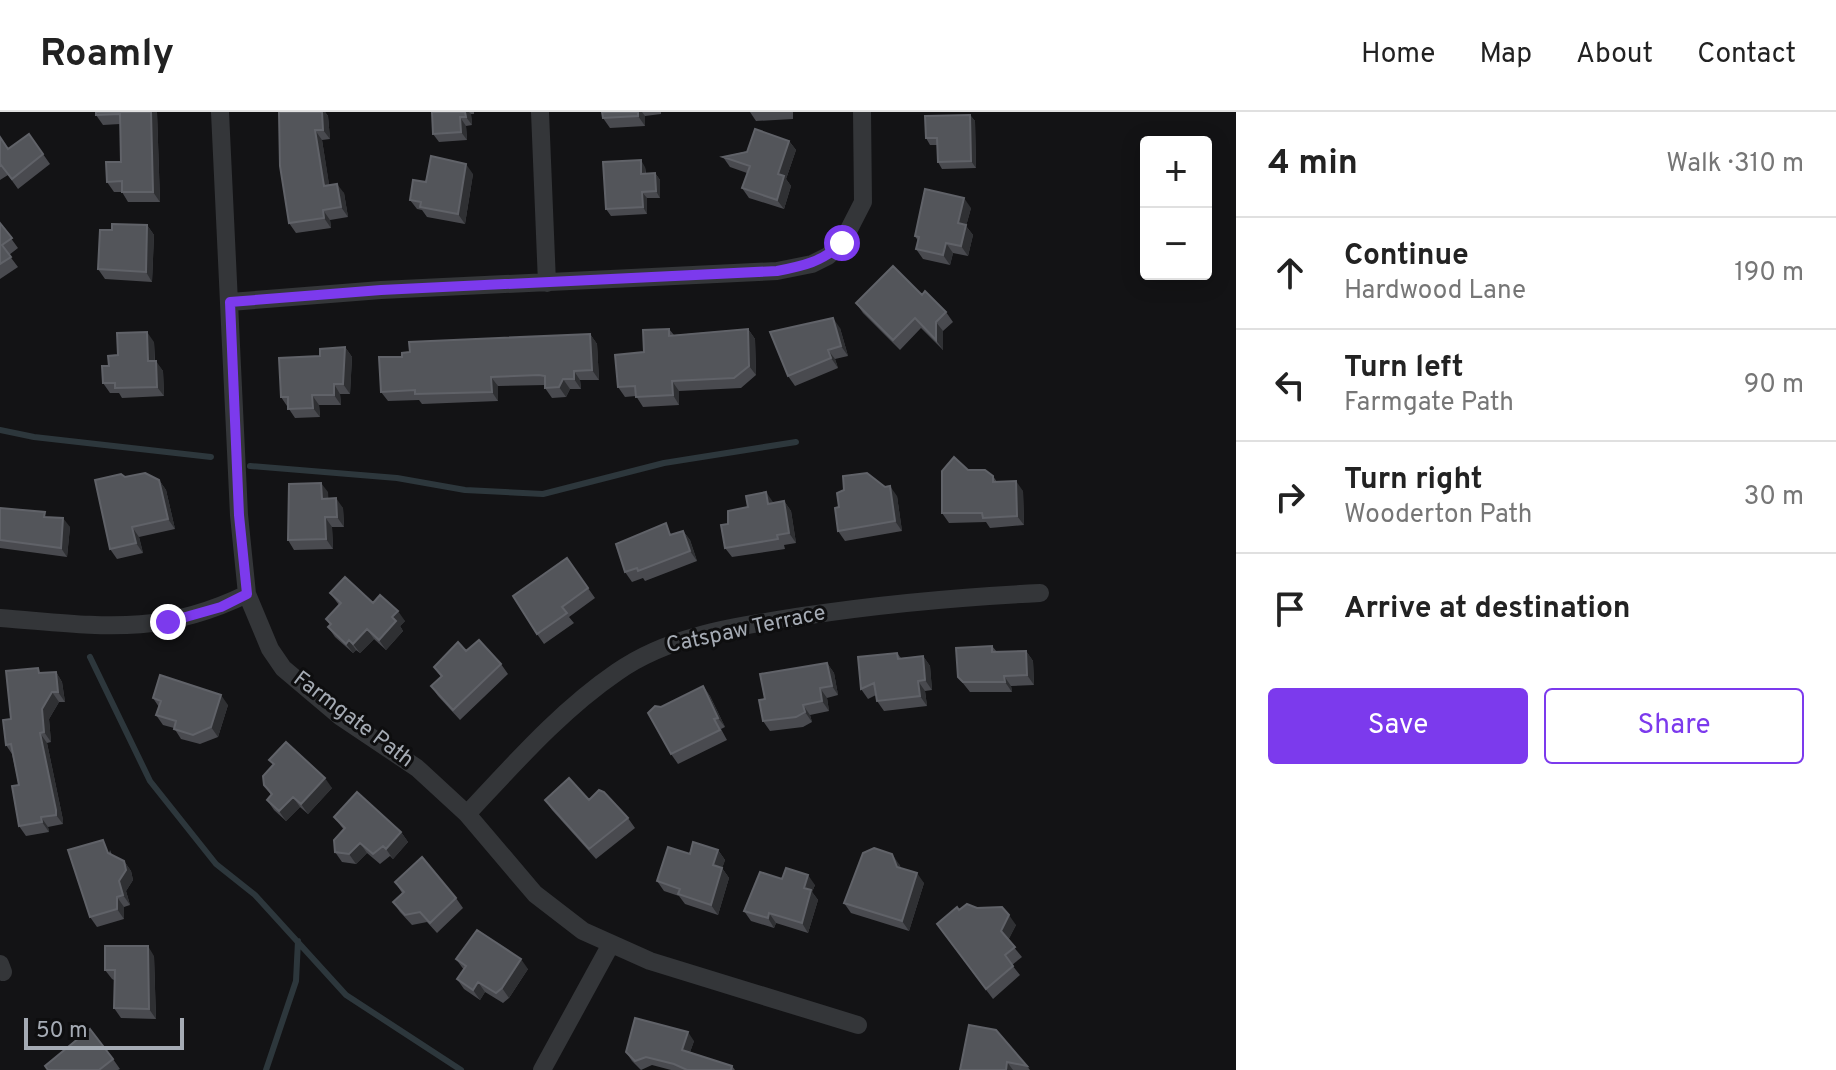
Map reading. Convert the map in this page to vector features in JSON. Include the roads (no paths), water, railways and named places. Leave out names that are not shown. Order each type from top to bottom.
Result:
[{"type":"street","name":"Farmgate Path","points":[[220,112],[239,515],[247,594],[270,649],[283,668],[341,717],[417,768],[467,814],[535,894],[583,931],[650,961],[858,1025]]},
{"type":"street","points":[[540,112],[547,283]]},
{"type":"street","points":[[230,302],[777,271],[812,264],[828,256],[842,243],[863,202],[862,112]]},
{"type":"street","name":"Catspaw Terrace","points":[[467,814],[572,708],[618,671],[655,650],[689,638],[760,623],[908,600],[1040,593]]},
{"type":"street","points":[[0,618],[130,628],[168,622],[221,607],[247,594]]},
{"type":"street","points":[[542,1070],[611,944]]},
{"type":"waterway","points":[[0,430],[34,437],[211,457]]},
{"type":"waterway","points":[[250,466],[397,478],[465,490],[543,494],[664,463],[796,442]]},
{"type":"waterway","points":[[90,657],[150,781],[216,864],[255,895],[346,995],[461,1070]]},
{"type":"waterway","points":[[266,1070],[296,981],[298,941]]}]
